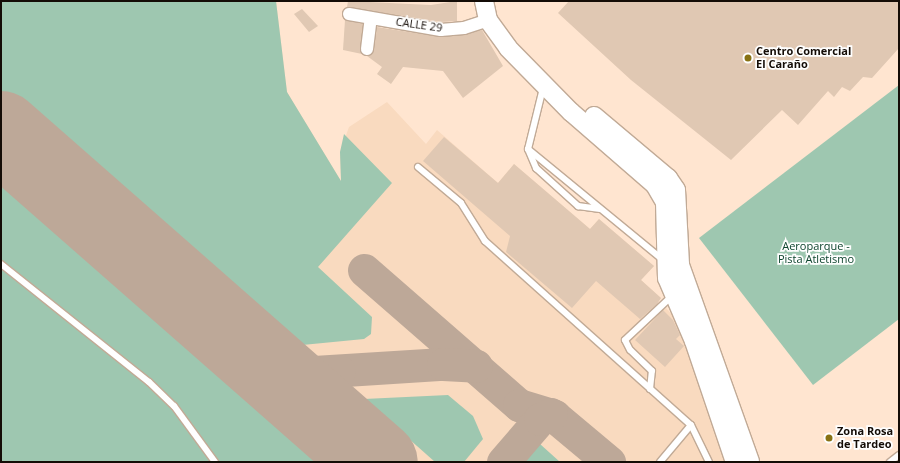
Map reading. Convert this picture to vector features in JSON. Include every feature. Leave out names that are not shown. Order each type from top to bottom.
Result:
[{"type":"main road","points":[[484,1],[488,20],[508,48],[570,112],[655,185],[665,202],[665,262],[673,295],[694,340],[735,462]]},
{"type":"main road","points":[[548,88],[579,104],[668,178],[676,190],[680,265],[750,462]]},
{"type":"street","name":"CALLE 29","points":[[348,14],[441,30],[464,28],[488,20]]},
{"type":"street","points":[[367,49],[371,18]]},
{"type":"lane","points":[[548,88],[528,149],[536,168],[578,206],[600,209]]},
{"type":"lane","points":[[528,149],[665,262]]},
{"type":"lane","points":[[418,167],[461,203],[484,241],[691,425],[709,462]]},
{"type":"lane","points":[[1,264],[150,382],[174,406],[215,462]]},
{"type":"lane","points":[[650,389],[652,372],[630,350],[626,337],[673,295]]},
{"type":"lane","points":[[660,462],[691,425]]},
{"type":"lane","points":[[890,462],[899,454]]},
{"type":"shaded area","points":[[1,1],[276,1],[287,92],[341,181],[340,152],[349,127],[387,102],[426,144],[437,130],[498,183],[514,164],[590,229],[599,219],[654,266],[641,280],[661,298],[657,303],[663,310],[666,308],[680,323],[726,462],[1,462]]},
{"type":"green space","points":[[1,1],[276,1],[287,92],[341,181],[340,152],[344,134],[392,183],[318,267],[372,317],[371,334],[364,339],[292,346],[1,93]]},
{"type":"green space","name":"Aeroparque - Pista Atletismo","points":[[899,85],[899,319],[813,385],[699,238]]},
{"type":"green space","points":[[1,179],[325,462],[1,462]]},
{"type":"green space","points":[[448,395],[473,416],[483,439],[464,462],[435,462],[364,399]]},
{"type":"green space","points":[[540,444],[560,462],[520,462]]},
{"type":"building","points":[[348,1],[431,5],[457,1],[457,21],[441,22],[347,7]]},
{"type":"building","name":"Centro Comercial El Caraño","points":[[569,1],[899,1],[899,48],[872,78],[863,77],[850,91],[842,87],[834,97],[828,91],[798,125],[782,110],[731,160],[631,80],[558,13]]},
{"type":"building","points":[[302,9],[318,26],[309,32],[294,14]]},
{"type":"building","points":[[345,20],[363,24],[362,54],[343,50]]},
{"type":"building","points":[[377,27],[441,37],[482,30],[503,66],[463,98],[443,71],[403,67],[391,84],[377,74],[382,67],[367,56],[374,50]]},
{"type":"building","points":[[444,137],[498,183],[514,164],[590,229],[599,219],[654,266],[641,280],[661,298],[657,304],[640,319],[596,281],[572,308],[506,252],[510,236],[423,161]]},
{"type":"building","points":[[663,310],[673,320],[680,335],[676,339],[684,346],[665,367],[635,340]]},
{"type":"taxiway","points":[[364,270],[519,405],[554,416],[609,462]]},
{"type":"taxiway","points":[[260,360],[281,371],[298,373],[443,364],[476,366]]},
{"type":"taxiway","points":[[331,423],[323,395],[329,380],[339,371]]},
{"type":"taxiway","points":[[503,462],[540,419],[551,414]]},
{"type":"runway","points":[[1,132],[376,462]]},
{"type":"place","name":"Centro Comercial El Caraño","points":[[748,58]]},
{"type":"place","name":"Zona Rosa de Tardeo","points":[[829,438]]}]
